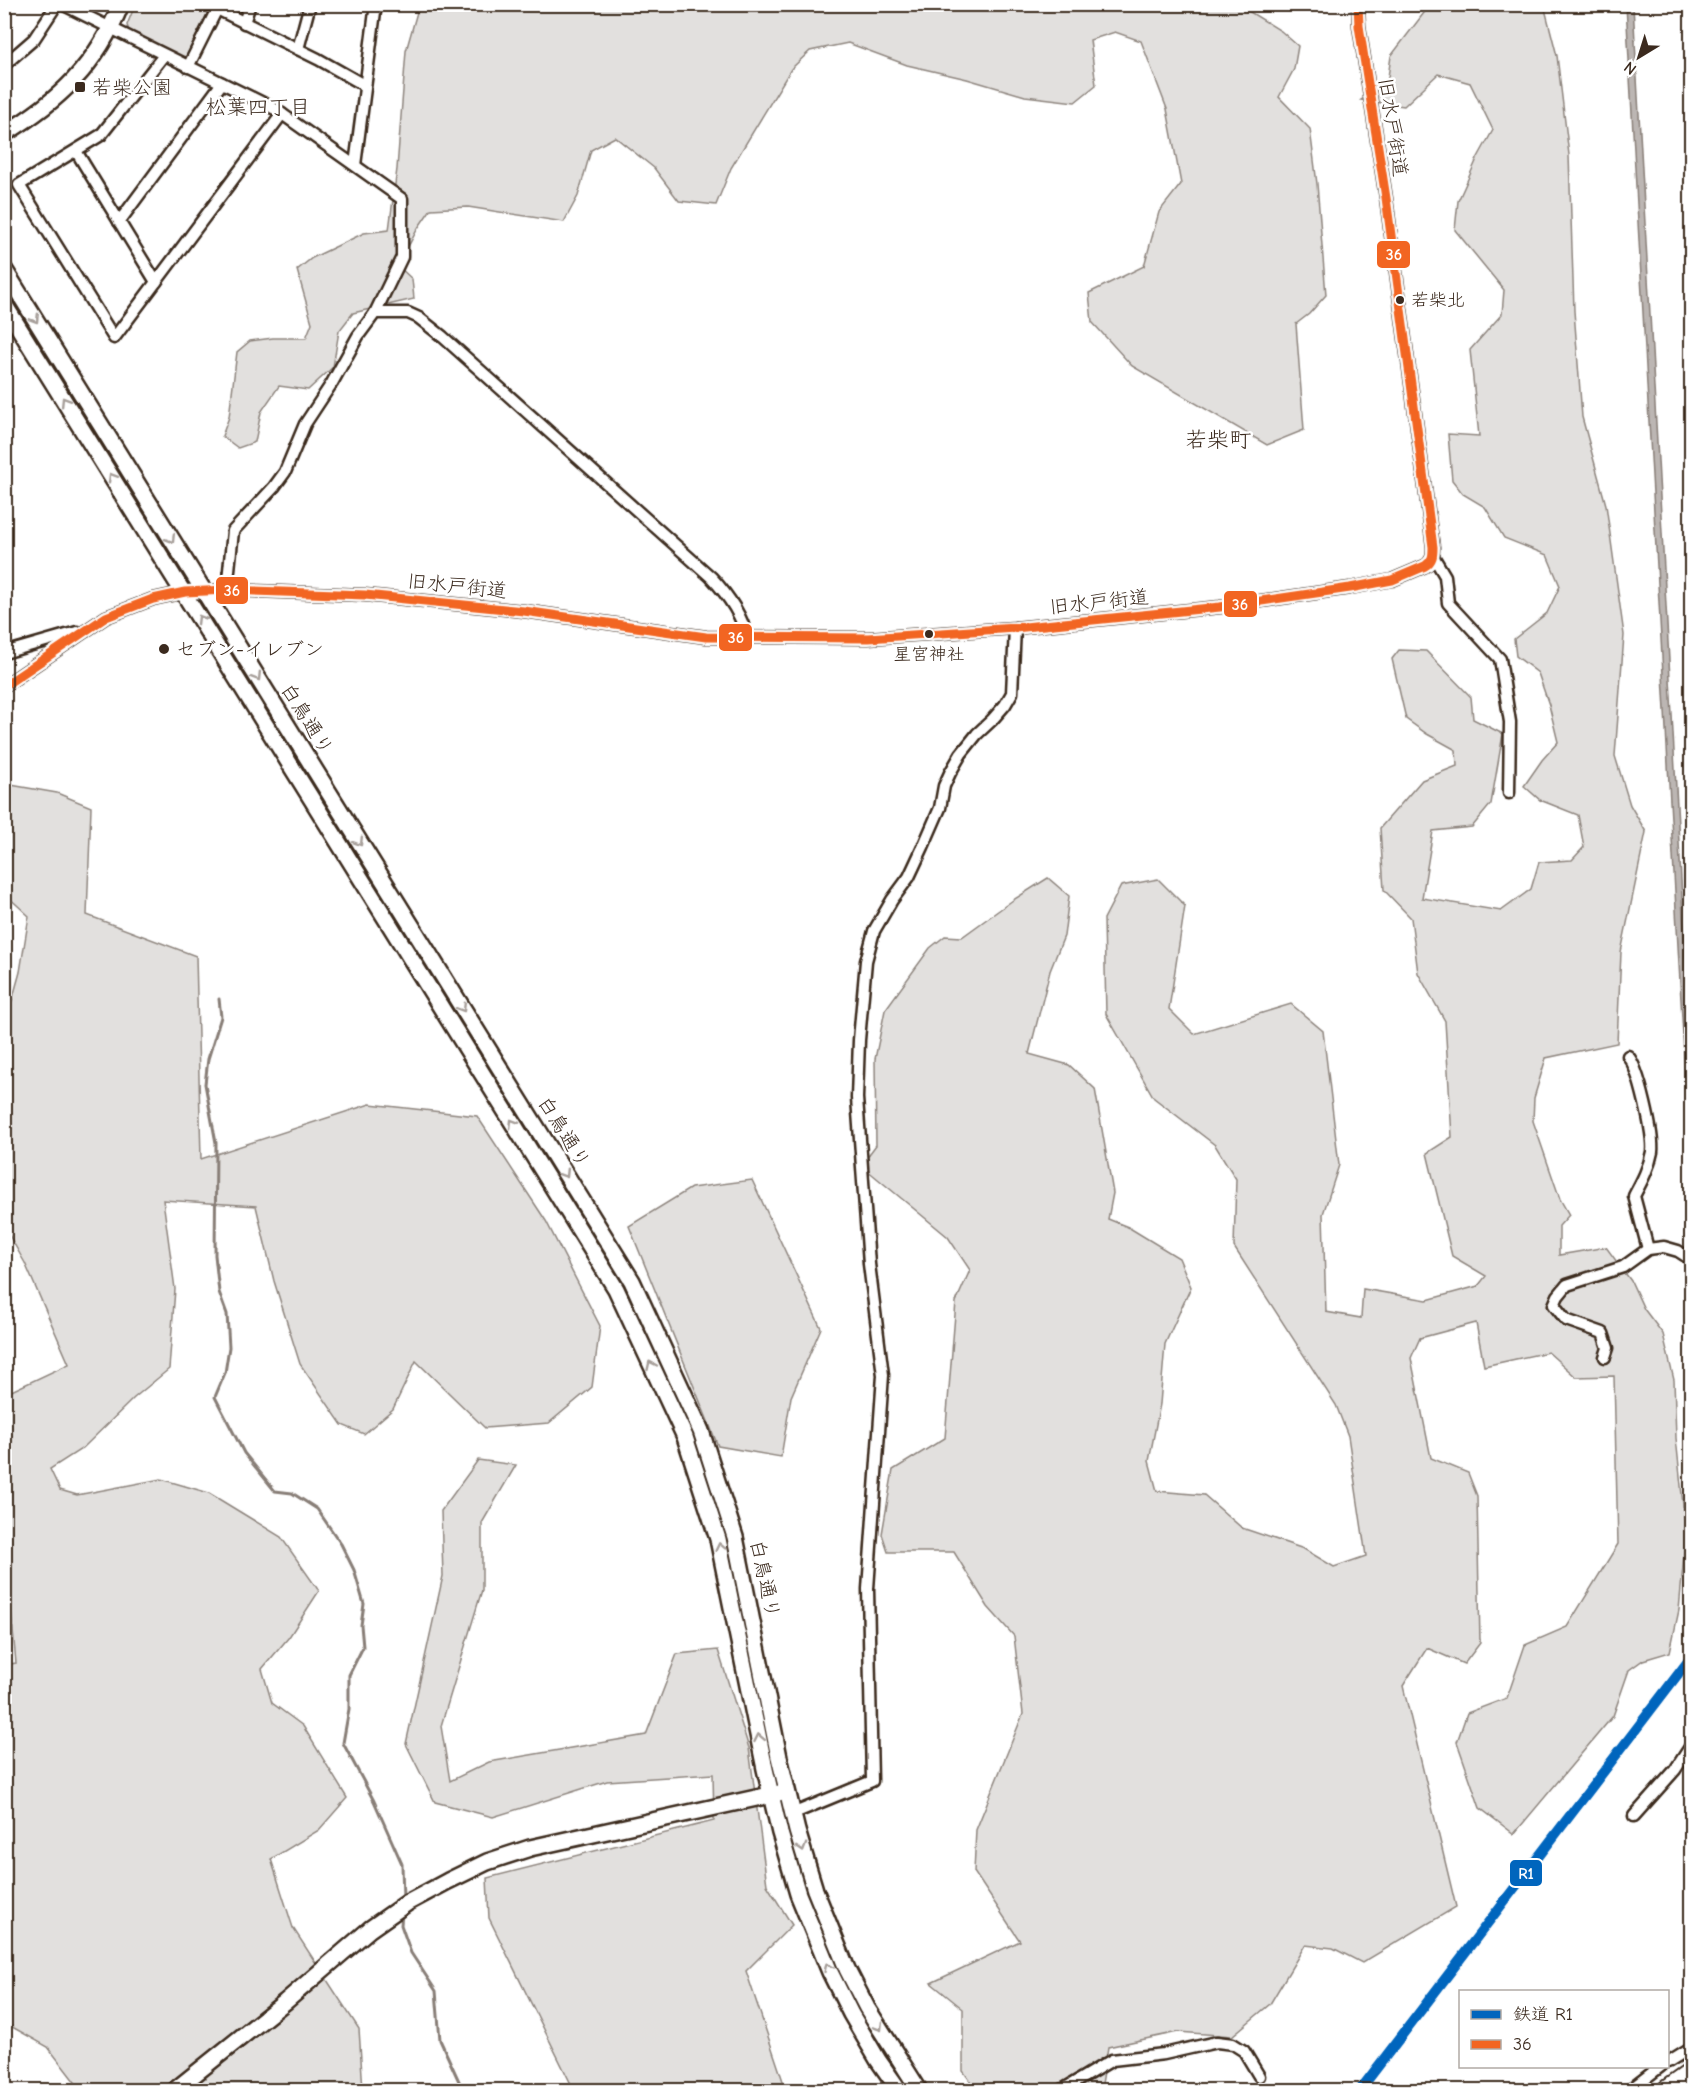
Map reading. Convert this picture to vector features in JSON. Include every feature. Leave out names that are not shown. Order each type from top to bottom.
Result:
[{"type":"highway","points":[[1668,2091],[1692,2073]]},
{"type":"main road","points":[[4,134],[43,110],[67,88],[96,54],[121,4]]},
{"type":"main road","name":"白鳥通り","points":[[4,269],[632,1281],[701,1431],[735,1537],[792,1814],[815,1890],[847,1969],[867,2008],[920,2091]]},
{"type":"main road","name":"白鳥通り","points":[[4,304],[616,1289],[685,1437],[718,1539],[771,1795],[798,1894],[851,2014],[899,2091]]},
{"type":"main road","points":[[175,2091],[370,1929],[422,1894],[508,1854],[788,1791]]},
{"type":"street","points":[[4,65],[34,39],[57,4]]},
{"type":"street","points":[[62,4],[282,114],[402,199],[402,257],[375,313],[358,336],[332,383],[305,424],[285,471],[274,487],[233,531],[226,590]]},
{"type":"street","points":[[244,23],[250,4]]},
{"type":"street","points":[[298,49],[310,4]]},
{"type":"street","points":[[355,165],[376,4]]},
{"type":"street","name":"旧水戸街道","points":[[86,629],[106,617],[153,599],[185,592],[226,590],[365,595],[524,611],[706,637],[868,638],[1015,628],[1220,607],[1392,580],[1425,566],[1430,563],[1433,556],[1387,209],[1359,26],[1358,4]]},
{"type":"street","points":[[188,67],[212,7],[298,49],[364,85]]},
{"type":"street","points":[[164,55],[102,135],[19,185],[114,338],[282,114]]},
{"type":"street","points":[[119,222],[222,83]]},
{"type":"street","points":[[76,151],[156,282]]},
{"type":"street","points":[[375,313],[408,313],[419,318],[443,337],[711,577],[723,590],[736,612],[747,638]]},
{"type":"street","points":[[1433,556],[1445,576],[1448,603],[1500,659],[1510,722],[1509,793]]},
{"type":"street","points":[[792,1814],[872,1781],[873,1771],[868,1589],[882,1375],[869,1264],[857,1098],[859,1040],[866,961],[874,931],[909,877],[923,847],[940,808],[944,786],[950,772],[961,754],[999,712],[1012,693],[1015,628]]},
{"type":"street","points":[[4,653],[86,629]]},
{"type":"street","points":[[4,686],[51,656],[86,629]]},
{"type":"street","points":[[1628,1056],[1632,1060],[1642,1086],[1653,1149],[1647,1172],[1634,1196],[1648,1249]]},
{"type":"street","points":[[1605,1357],[1608,1348],[1604,1334],[1566,1320],[1554,1305],[1567,1285],[1623,1267],[1648,1249],[1664,1246],[1692,1260]]},
{"type":"street","points":[[1634,1816],[1675,1770],[1692,1744]]},
{"type":"street","points":[[1062,2091],[1112,2060],[1164,2054],[1217,2042],[1233,2044],[1244,2051],[1259,2076]]},
{"type":"street","points":[[1669,2061],[1692,2047]]},
{"type":"street","points":[[1630,2091],[1660,2068]]},
{"type":"shaded area","points":[[1237,4],[1281,31],[1298,46],[1294,69],[1279,97],[1310,129],[1326,295],[1309,314],[1296,324],[1304,430],[1267,445],[1132,366],[1092,322],[1089,293],[1144,266],[1159,212],[1181,184],[1167,109],[1141,41],[1115,32],[1090,40],[1096,85],[1075,102],[1025,96],[907,65],[848,43],[810,51],[791,69],[731,168],[716,205],[679,201],[654,168],[615,137],[591,150],[578,196],[564,222],[468,207],[431,209],[398,266],[412,279],[414,299],[353,313],[339,331],[333,367],[308,390],[279,386],[261,412],[255,442],[238,448],[222,436],[229,417],[237,352],[250,341],[306,338],[312,323],[297,270],[312,258],[364,233],[389,230],[397,169],[406,51],[419,5]]},
{"type":"shaded area","points":[[135,5],[197,5],[207,9],[209,16],[189,56],[182,57],[129,31],[127,25]]},
{"type":"shaded area","points":[[1430,5],[1544,5],[1557,56],[1569,155],[1574,311],[1582,417],[1606,505],[1624,635],[1615,756],[1630,805],[1646,832],[1621,952],[1617,1043],[1546,1058],[1534,1098],[1533,1121],[1560,1199],[1569,1215],[1559,1226],[1559,1255],[1606,1247],[1631,1281],[1644,1309],[1663,1334],[1674,1380],[1676,1438],[1686,1533],[1679,1610],[1670,1652],[1643,1660],[1629,1670],[1613,1716],[1514,1834],[1480,1808],[1457,1742],[1467,1713],[1507,1698],[1525,1645],[1567,1627],[1618,1544],[1614,1376],[1576,1377],[1548,1352],[1484,1366],[1476,1323],[1420,1338],[1411,1358],[1431,1458],[1468,1473],[1477,1496],[1480,1643],[1464,1664],[1427,1648],[1403,1686],[1456,1907],[1362,1963],[1333,1948],[1305,1945],[1270,2004],[1232,2036],[1178,2032],[1108,2047],[1101,2090],[977,2090],[963,2071],[963,2009],[931,1983],[1020,1941],[974,1872],[976,1830],[1023,1714],[1014,1636],[988,1607],[954,1552],[888,1552],[882,1534],[893,1470],[945,1438],[956,1302],[970,1270],[948,1237],[861,1165],[876,1145],[875,1059],[885,1010],[930,948],[945,936],[962,937],[1048,878],[1069,896],[1064,936],[1050,971],[1029,1054],[1069,1065],[1095,1089],[1113,1193],[1108,1219],[1128,1227],[1179,1258],[1191,1287],[1165,1344],[1160,1404],[1149,1461],[1157,1491],[1204,1495],[1242,1528],[1304,1549],[1334,1567],[1366,1556],[1348,1436],[1336,1405],[1234,1247],[1236,1179],[1215,1145],[1154,1098],[1106,1014],[1104,919],[1121,886],[1158,879],[1185,906],[1169,1009],[1194,1034],[1291,1004],[1323,1031],[1339,1165],[1323,1214],[1326,1312],[1361,1318],[1363,1289],[1427,1300],[1478,1286],[1486,1276],[1452,1256],[1427,1153],[1452,1137],[1445,1021],[1418,973],[1411,918],[1384,890],[1380,828],[1422,780],[1457,766],[1456,750],[1406,719],[1392,659],[1399,650],[1426,651],[1471,697],[1473,719],[1503,734],[1491,804],[1472,827],[1433,831],[1422,898],[1501,911],[1531,889],[1539,862],[1572,860],[1584,847],[1578,815],[1540,800],[1524,786],[1558,742],[1538,673],[1516,656],[1514,639],[1547,613],[1560,586],[1547,555],[1504,538],[1485,507],[1463,494],[1452,480],[1448,434],[1479,436],[1470,350],[1502,314],[1504,290],[1455,230],[1458,201],[1493,130],[1470,83],[1438,74],[1404,106],[1361,100],[1387,84],[1391,56]]},
{"type":"shaded area","points":[[5,784],[57,793],[91,807],[87,915],[196,956],[201,1159],[370,1104],[477,1116],[546,1221],[600,1326],[592,1387],[549,1423],[485,1428],[416,1361],[393,1409],[364,1434],[342,1425],[300,1364],[274,1281],[256,1206],[163,1200],[175,1289],[169,1369],[134,1398],[83,1448],[50,1469],[60,1490],[77,1495],[161,1479],[209,1493],[281,1537],[319,1591],[289,1637],[262,1669],[272,1703],[303,1726],[347,1798],[319,1830],[271,1859],[293,1928],[359,2029],[363,2090],[81,2090],[48,2047],[5,2023],[4,1665],[16,1663],[8,1577],[5,1577],[5,1477],[9,1475],[5,1462],[5,1394],[69,1364],[25,1263],[5,1228],[5,1026],[20,972],[29,916],[5,894]]},
{"type":"shaded area","points":[[752,1180],[821,1328],[791,1397],[781,1457],[718,1446],[629,1226],[691,1188]]},
{"type":"shaded area","points":[[478,1460],[516,1465],[482,1523],[482,1590],[441,1726],[450,1781],[489,1762],[646,1735],[677,1654],[718,1650],[749,1748],[767,1885],[792,1925],[746,1971],[786,2090],[574,2090],[489,1918],[487,1878],[714,1821],[713,1774],[607,1781],[493,1817],[435,1802],[406,1744],[443,1576],[441,1511]]},
{"type":"water","points":[[1626,5],[1633,5],[1691,1061],[1691,1181]]},
{"type":"waterway","points":[[219,999],[221,1017],[208,1059],[205,1084],[216,1143],[215,1255],[219,1292],[227,1314],[229,1347],[225,1373],[215,1397],[244,1453],[275,1491],[292,1493],[317,1509],[341,1544],[354,1570],[364,1604],[361,1625],[363,1647],[349,1675],[349,1709],[343,1743],[374,1801],[402,1864],[403,1901]]},
{"type":"waterway","points":[[402,1913],[401,1925],[411,1953],[436,1991],[440,2040],[463,2090]]},
{"type":"rail line","name":"R1","points":[[1360,2090],[1692,1656]]},
{"type":"transit line","name":"36","points":[[4,686],[106,617],[153,599],[185,592],[227,590],[365,595],[524,611],[706,637],[868,638],[1015,628],[1220,607],[1392,580],[1425,566],[1431,560],[1433,547],[1386,198],[1359,26],[1358,4]]},
{"type":"place","name":"若柴公園","points":[[80,87]]},
{"type":"place","name":"若柴北","points":[[1400,300]]},
{"type":"place","name":"星宮神社","points":[[929,634]]},
{"type":"place","name":"セブン-イレブン","points":[[164,649]]},
{"type":"district","name":"松葉四丁目","points":[[258,107]]},
{"type":"district","name":"若柴町","points":[[1218,440]]}]
